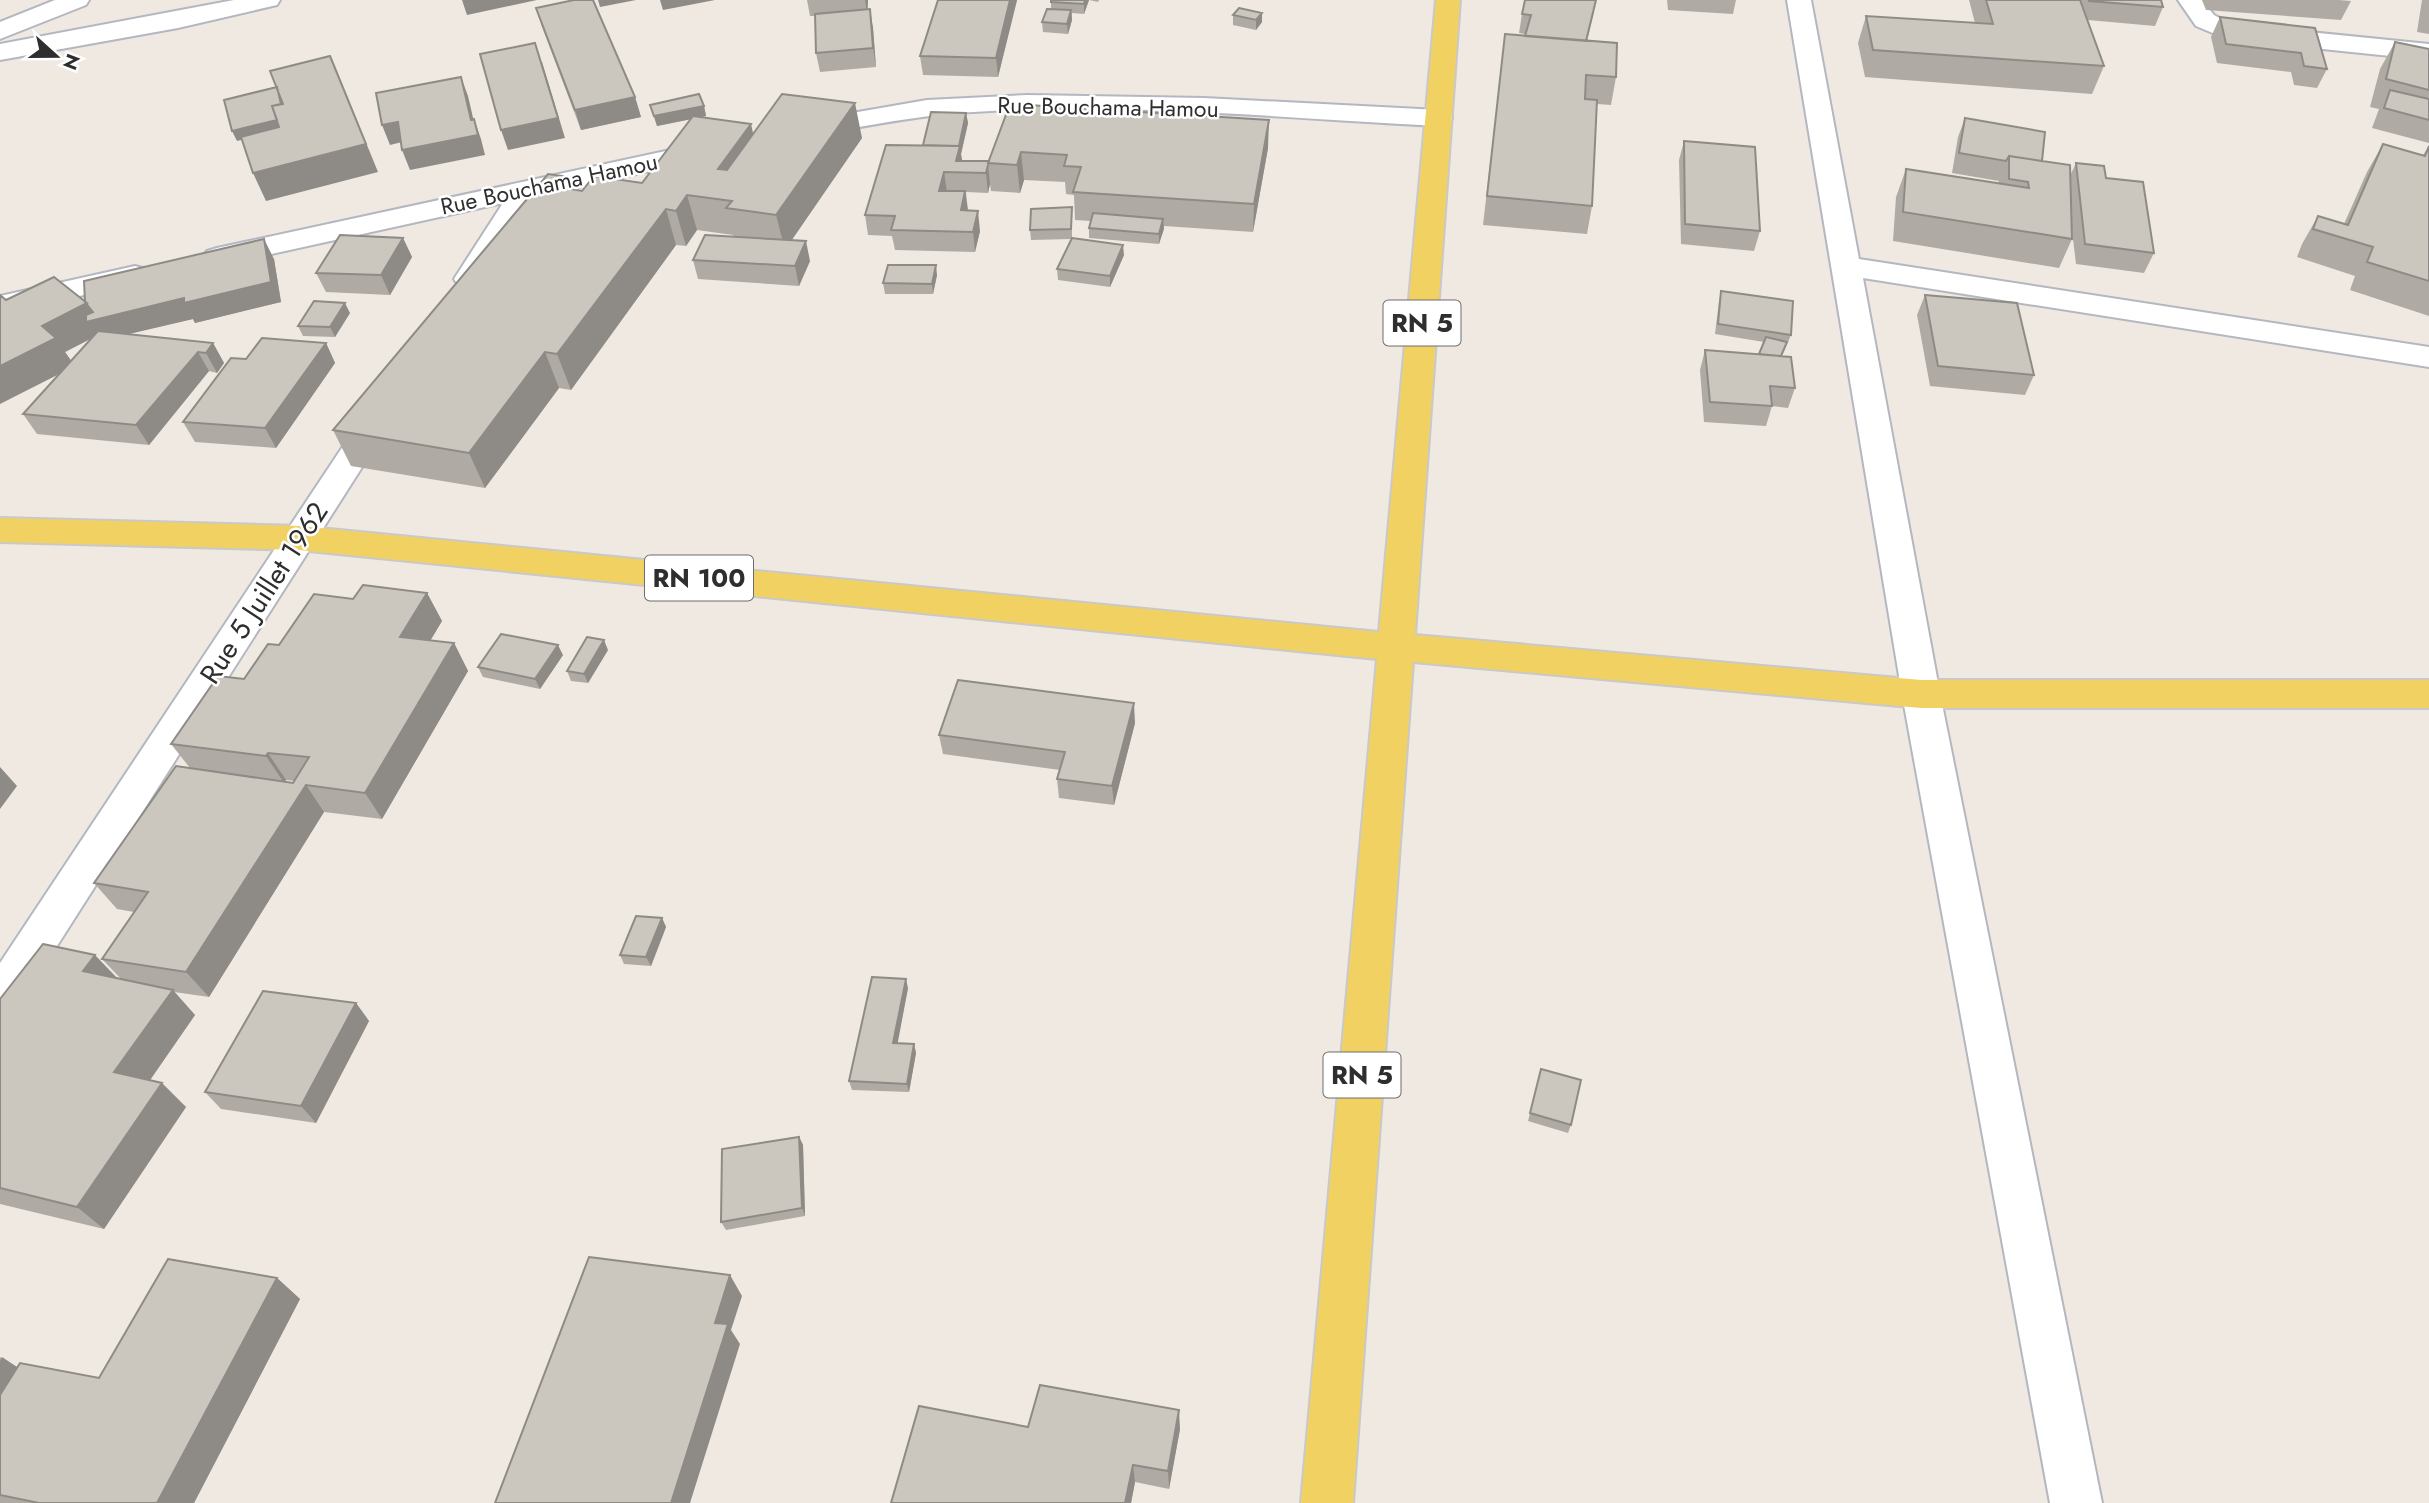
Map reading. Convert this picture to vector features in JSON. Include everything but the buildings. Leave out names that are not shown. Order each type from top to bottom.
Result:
[{"type":"main road","name":"RN 5","points":[[1327,1503],[1448,0]]},
{"type":"main road","name":"RN 100","points":[[0,530],[299,538],[1396,647]]},
{"type":"main road","points":[[1396,647],[1921,694],[2429,694]]},
{"type":"street","points":[[0,31],[77,0]]},
{"type":"street","points":[[0,52],[178,20],[268,0]]},
{"type":"street","points":[[1798,0],[1921,694],[2076,1503]]},
{"type":"street","points":[[2190,0],[2200,18],[2211,26],[2227,30],[2429,52]]},
{"type":"street","name":"Rue Bouchama Hamou","points":[[782,134],[862,118],[967,105],[1106,103],[1439,118]]},
{"type":"street","name":"Rue Bouchama Hamou","points":[[190,263],[528,187],[742,143]]},
{"type":"street","points":[[452,304],[528,187]]},
{"type":"street","points":[[1845,266],[2425,362]]},
{"type":"street","points":[[0,305],[162,269]]},
{"type":"street","name":"Rue 5 Juillet 1962","points":[[0,999],[398,386]]}]
